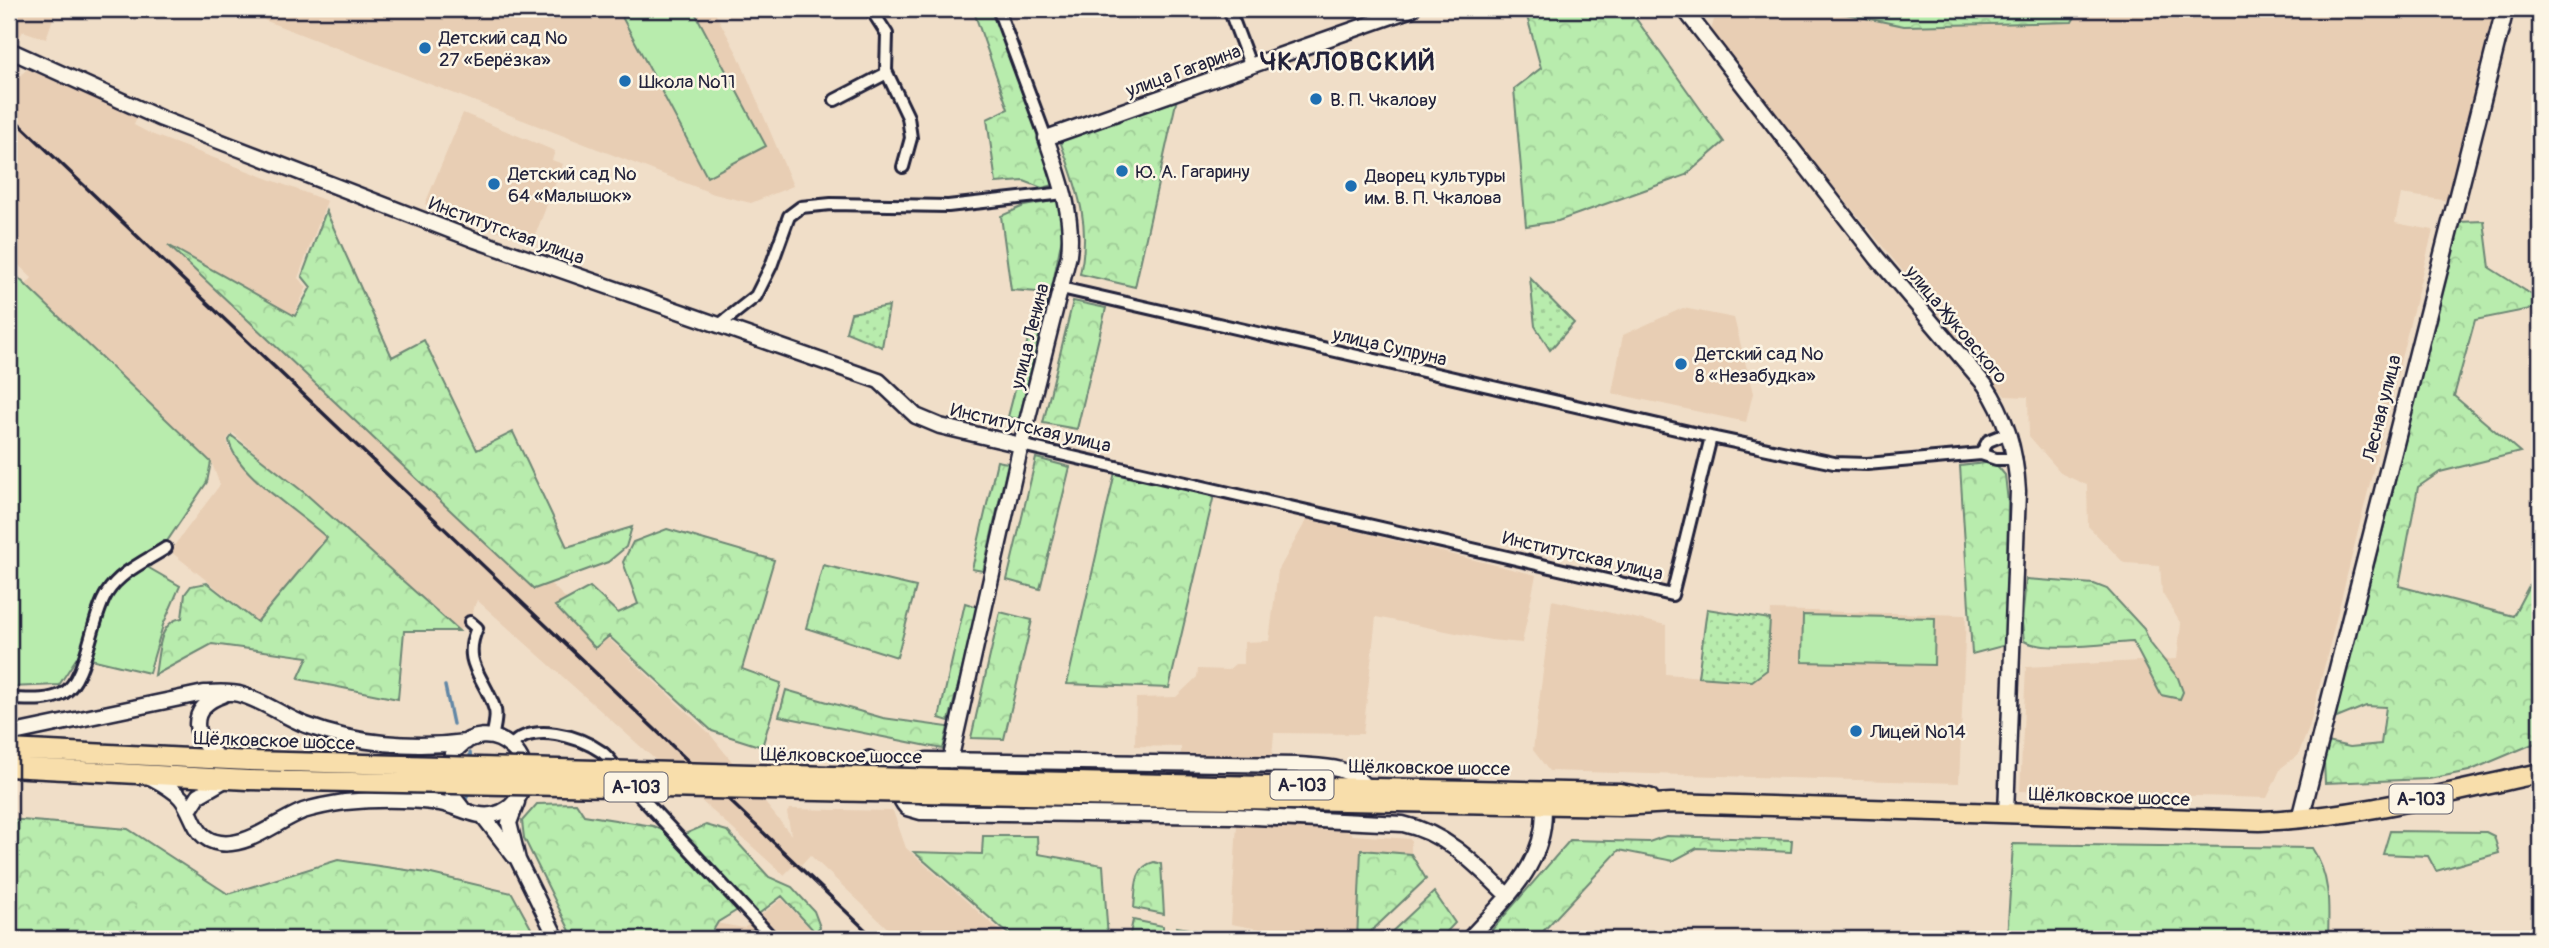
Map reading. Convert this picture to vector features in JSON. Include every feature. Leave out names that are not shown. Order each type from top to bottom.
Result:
[{"type":"main road","name":"Лесная улица","points":[[2300,819],[2505,9]]},
{"type":"main road","name":"Щёлковское шоссе","points":[[9,749],[249,761],[1509,804],[1539,798],[1578,806],[1671,803],[2006,814],[2300,819],[2396,805],[2540,773]]},
{"type":"main road","name":"Щёлковское шоссе","points":[[9,767],[225,780],[1024,788],[1365,786],[1539,798],[1620,793],[1671,803]]},
{"type":"street","points":[[871,9],[887,34],[887,73],[909,128],[911,138],[903,167]]},
{"type":"street","name":"улица Ленина","points":[[950,761],[1072,234],[1064,193],[1046,138],[998,9]]},
{"type":"street","points":[[1229,9],[1251,66]]},
{"type":"street","name":"улица Гагарина","points":[[1046,138],[1412,9]]},
{"type":"street","name":"улица Жуковского","points":[[1684,9],[1877,258],[1984,385],[1994,399],[2008,433],[2016,459],[2017,504],[2006,814]]},
{"type":"street","name":"Институтская улица","points":[[9,50],[148,113],[316,180],[475,240],[879,381],[916,416],[940,426],[1672,595],[1712,438]]},
{"type":"street","points":[[835,100],[887,73]]},
{"type":"street","points":[[718,326],[756,296],[771,266],[789,216],[801,207],[831,204],[948,206],[1064,193]]},
{"type":"street","name":"улица Супруна","points":[[1061,288],[1712,438]]},
{"type":"street","points":[[1981,454],[1988,441],[2008,433]]},
{"type":"street","points":[[1712,438],[1834,463],[1867,464],[1981,454],[1996,459],[2016,459]]},
{"type":"street","points":[[9,699],[54,698],[65,693],[78,673],[107,592],[122,576],[166,548]]},
{"type":"street","points":[[470,622],[477,628],[470,650],[473,665],[495,712],[492,737]]},
{"type":"street","points":[[9,734],[204,693],[228,693],[243,695],[306,725],[341,736],[425,748],[492,737],[511,746],[520,757],[525,771],[524,786],[509,823],[518,860]]},
{"type":"street","points":[[223,760],[201,744],[196,732],[198,717],[205,704],[228,693]]},
{"type":"street","points":[[511,746],[523,736],[560,734],[586,742],[605,754],[649,809],[773,939]]},
{"type":"street","points":[[462,808],[451,796],[446,781],[447,766],[454,752],[466,742]]},
{"type":"street","points":[[425,748],[447,766]]},
{"type":"street","points":[[850,766],[869,757],[904,774]]},
{"type":"street","name":"А-103","points":[[1365,786],[1355,774],[1345,770],[1298,765],[927,760],[917,763],[904,774],[900,786],[902,803],[921,813],[1233,816],[1403,824],[1442,838],[1508,896]]},
{"type":"street","points":[[150,777],[179,796],[190,809],[198,831],[210,841],[223,843],[239,842],[303,811],[323,806],[411,801],[462,808],[483,816],[518,860],[557,939]]},
{"type":"street","points":[[190,809],[199,795],[225,780]]},
{"type":"street","points":[[411,801],[436,790],[446,781]]},
{"type":"street","points":[[1539,798],[1540,838]]},
{"type":"street","points":[[483,816],[507,810],[518,799]]},
{"type":"street","points":[[1509,804],[1525,809],[1531,815],[1540,838]]},
{"type":"street","points":[[1468,939],[1526,875],[1540,838],[1557,813],[1578,806]]},
{"type":"street","points":[[1468,939],[1493,894],[1491,880],[1516,881],[1526,875]]},
{"type":"shaded area","points":[[9,9],[56,9],[46,39],[23,31],[17,42],[9,38]]},
{"type":"shaded area","name":"Школа №11","points":[[268,9],[713,9],[738,55],[793,186],[751,203],[714,194],[264,20]]},
{"type":"shaded area","points":[[1717,9],[1822,9],[1904,26],[2072,22],[2079,9],[2495,9],[2450,201],[2401,194],[2395,223],[2433,230],[2309,728],[2298,755],[2281,768],[2267,798],[2020,791],[2026,667],[2177,659],[2181,624],[2162,593],[2160,565],[2124,563],[2088,526],[2087,485],[2062,474],[2029,436],[2028,397],[2005,396],[1776,116],[1711,30]]},
{"type":"shaded area","points":[[27,69],[138,115],[134,125],[151,134],[327,201],[298,278],[307,287],[285,334],[709,733],[791,835],[787,812],[790,809],[893,811],[906,848],[1007,937],[899,939],[810,855],[797,869],[793,866],[784,875],[477,600],[471,616],[459,631],[233,433],[227,439],[229,449],[248,473],[327,538],[257,621],[170,551],[220,485],[211,461],[25,286],[32,278],[9,256],[9,87]]},
{"type":"shaded area","name":"Детский сад № 64 «Малышок»","points":[[463,113],[555,151],[552,160],[563,164],[532,243],[425,204]]},
{"type":"shaded area","name":"Детский сад № 8 «Незабудка»","points":[[1683,308],[1734,318],[1753,393],[1746,422],[1612,393],[1623,335]]},
{"type":"shaded area","points":[[1307,519],[1536,575],[1522,643],[1491,640],[1376,617],[1363,734],[1274,733],[1272,757],[1181,754],[1181,747],[1135,746],[1136,698],[1176,697],[1197,677],[1198,669],[1228,670],[1235,664],[1244,664],[1244,642],[1269,641],[1278,571]]},
{"type":"shaded area","points":[[1552,600],[1666,625],[1666,674],[1752,681],[1767,670],[1771,610],[1966,615],[1959,783],[1549,771],[1533,750]]},
{"type":"shaded area","points":[[1237,824],[1345,828],[1353,835],[1411,839],[1411,854],[1361,851],[1357,939],[1314,939],[1231,924]]},
{"type":"shaded area","points":[[782,899],[820,939],[707,939],[716,923],[744,928]]},
{"type":"green space","points":[[633,9],[693,9],[766,146],[707,177],[621,15]]},
{"type":"green space","points":[[973,9],[992,9],[1042,140],[1054,185],[1042,188],[1024,181],[996,183],[987,119],[1008,109]]},
{"type":"green space","points":[[1525,9],[1629,9],[1724,142],[1686,175],[1558,221],[1526,226],[1514,89],[1541,68]]},
{"type":"green space","points":[[1822,9],[2079,9],[2072,22],[1904,26]]},
{"type":"green space","points":[[1177,98],[1135,287],[1080,274],[1083,221],[1076,188],[1059,138]]},
{"type":"green space","points":[[1058,200],[1063,232],[1051,293],[1011,290],[1001,216],[1024,206]]},
{"type":"green space","points":[[326,211],[392,357],[424,340],[477,450],[513,432],[567,547],[632,527],[626,547],[608,562],[534,589],[168,245],[295,316],[311,287],[302,276]]},
{"type":"green space","points":[[2484,221],[2490,268],[2540,300],[2540,307],[2475,320],[2454,396],[2520,452],[2440,472],[2418,487],[2399,586],[2513,616],[2535,574],[2540,574],[2540,741],[2469,771],[2429,779],[2325,783],[2323,741],[2350,747],[2381,744],[2386,707],[2366,706],[2334,719],[2335,691],[2377,554],[2457,222]]},
{"type":"green space","points":[[9,269],[211,462],[207,482],[149,568],[180,586],[163,625],[149,673],[78,656],[59,685],[9,687]]},
{"type":"green space","points":[[1530,278],[1574,323],[1550,350],[1535,326]]},
{"type":"green space","points":[[1038,300],[1048,301],[1019,419],[1008,417]]},
{"type":"green space","points":[[1073,301],[1106,308],[1077,429],[1043,423]]},
{"type":"green space","points":[[889,306],[882,347],[846,332],[851,313]]},
{"type":"green space","points":[[232,436],[306,494],[459,631],[404,631],[398,699],[298,679],[308,657],[212,644],[155,675],[164,632],[174,620],[182,618],[185,594],[191,586],[207,583],[257,622],[327,538],[271,493],[243,466],[229,440]]},
{"type":"green space","points":[[1036,458],[1070,467],[1040,589],[1007,580]]},
{"type":"green space","points":[[997,461],[1008,463],[983,571],[972,569]]},
{"type":"green space","points":[[1994,462],[2005,475],[2008,502],[2006,645],[1972,654],[1960,466]]},
{"type":"green space","points":[[1115,472],[1214,495],[1169,688],[1067,684]]},
{"type":"green space","points":[[667,529],[774,560],[742,669],[781,683],[762,747],[712,731],[609,636],[595,648],[555,606],[590,587],[618,613],[638,604],[623,562],[633,542]]},
{"type":"green space","points":[[823,565],[916,587],[897,657],[806,628]]},
{"type":"green space","points":[[2026,579],[2094,584],[2107,589],[2144,629],[2151,644],[2178,678],[2183,692],[2180,699],[2161,695],[2133,642],[2061,647],[2034,645],[2024,641],[2022,623]]},
{"type":"green space","points":[[965,603],[978,607],[949,721],[939,718]]},
{"type":"green space","points":[[1707,609],[1770,619],[1767,670],[1752,681],[1698,677]]},
{"type":"green space","points":[[1000,612],[1032,620],[1004,739],[971,738]]},
{"type":"green space","points":[[1803,615],[1935,618],[1934,665],[1802,662]]},
{"type":"green space","points":[[786,690],[883,718],[948,727],[943,749],[779,716]]},
{"type":"green space","points":[[576,803],[584,815],[653,826],[678,837],[706,825],[727,831],[769,877],[792,887],[814,911],[820,927],[815,932],[782,896],[752,919],[741,908],[718,922],[708,939],[574,939],[524,838],[522,821],[537,804]]},
{"type":"green space","points":[[9,819],[128,829],[228,894],[338,860],[427,873],[512,893],[537,939],[9,939]]},
{"type":"green space","points":[[2390,831],[2486,832],[2494,836],[2499,853],[2436,871],[2428,856],[2383,854]]},
{"type":"green space","points":[[983,836],[1037,836],[1038,854],[1103,865],[1108,939],[1014,939],[914,852],[982,854]]},
{"type":"green space","points":[[1666,836],[1792,840],[1791,852],[1697,848],[1673,861],[1619,850],[1536,939],[1484,939],[1570,840],[1649,842]]},
{"type":"green space","points":[[2013,844],[2312,848],[2326,880],[2328,939],[2007,939]]},
{"type":"green space","points":[[1361,850],[1411,854],[1426,879],[1363,939],[1357,939]]},
{"type":"green space","points":[[1154,862],[1161,864],[1164,914],[1134,908],[1139,874]]},
{"type":"green space","points":[[1434,892],[1455,923],[1440,939],[1384,939]]},
{"type":"green space","points":[[1133,920],[1163,926],[1163,939],[1129,939]]},
{"type":"green space","points":[[1177,927],[1230,936],[1234,939],[1178,939]]},
{"type":"waterway","points":[[445,686],[453,724]]},
{"type":"waterway","points":[[470,753],[471,761]]},
{"type":"waterway","points":[[464,803],[471,789]]},
{"type":"railway","points":[[9,114],[875,939]]},
{"type":"place","name":"Детский сад № 27 «Берёзка»","points":[[425,48]]},
{"type":"place","name":"Школа №11","points":[[625,81]]},
{"type":"place","name":"В. П. Чкалову","points":[[1316,99]]},
{"type":"place","name":"Ю. А. Гагарину","points":[[1122,171]]},
{"type":"place","name":"Детский сад № 64 «Малышок»","points":[[494,184]]},
{"type":"place","name":"Дворец культуры им. В. П. Чкалова","points":[[1351,186]]},
{"type":"place","name":"Детский сад № 8 «Незабудка»","points":[[1681,364]]},
{"type":"place","name":"Лицей №14","points":[[1856,731]]},
{"type":"district","name":"ЧКАЛОВСКИЙ","points":[[1348,61]]}]
